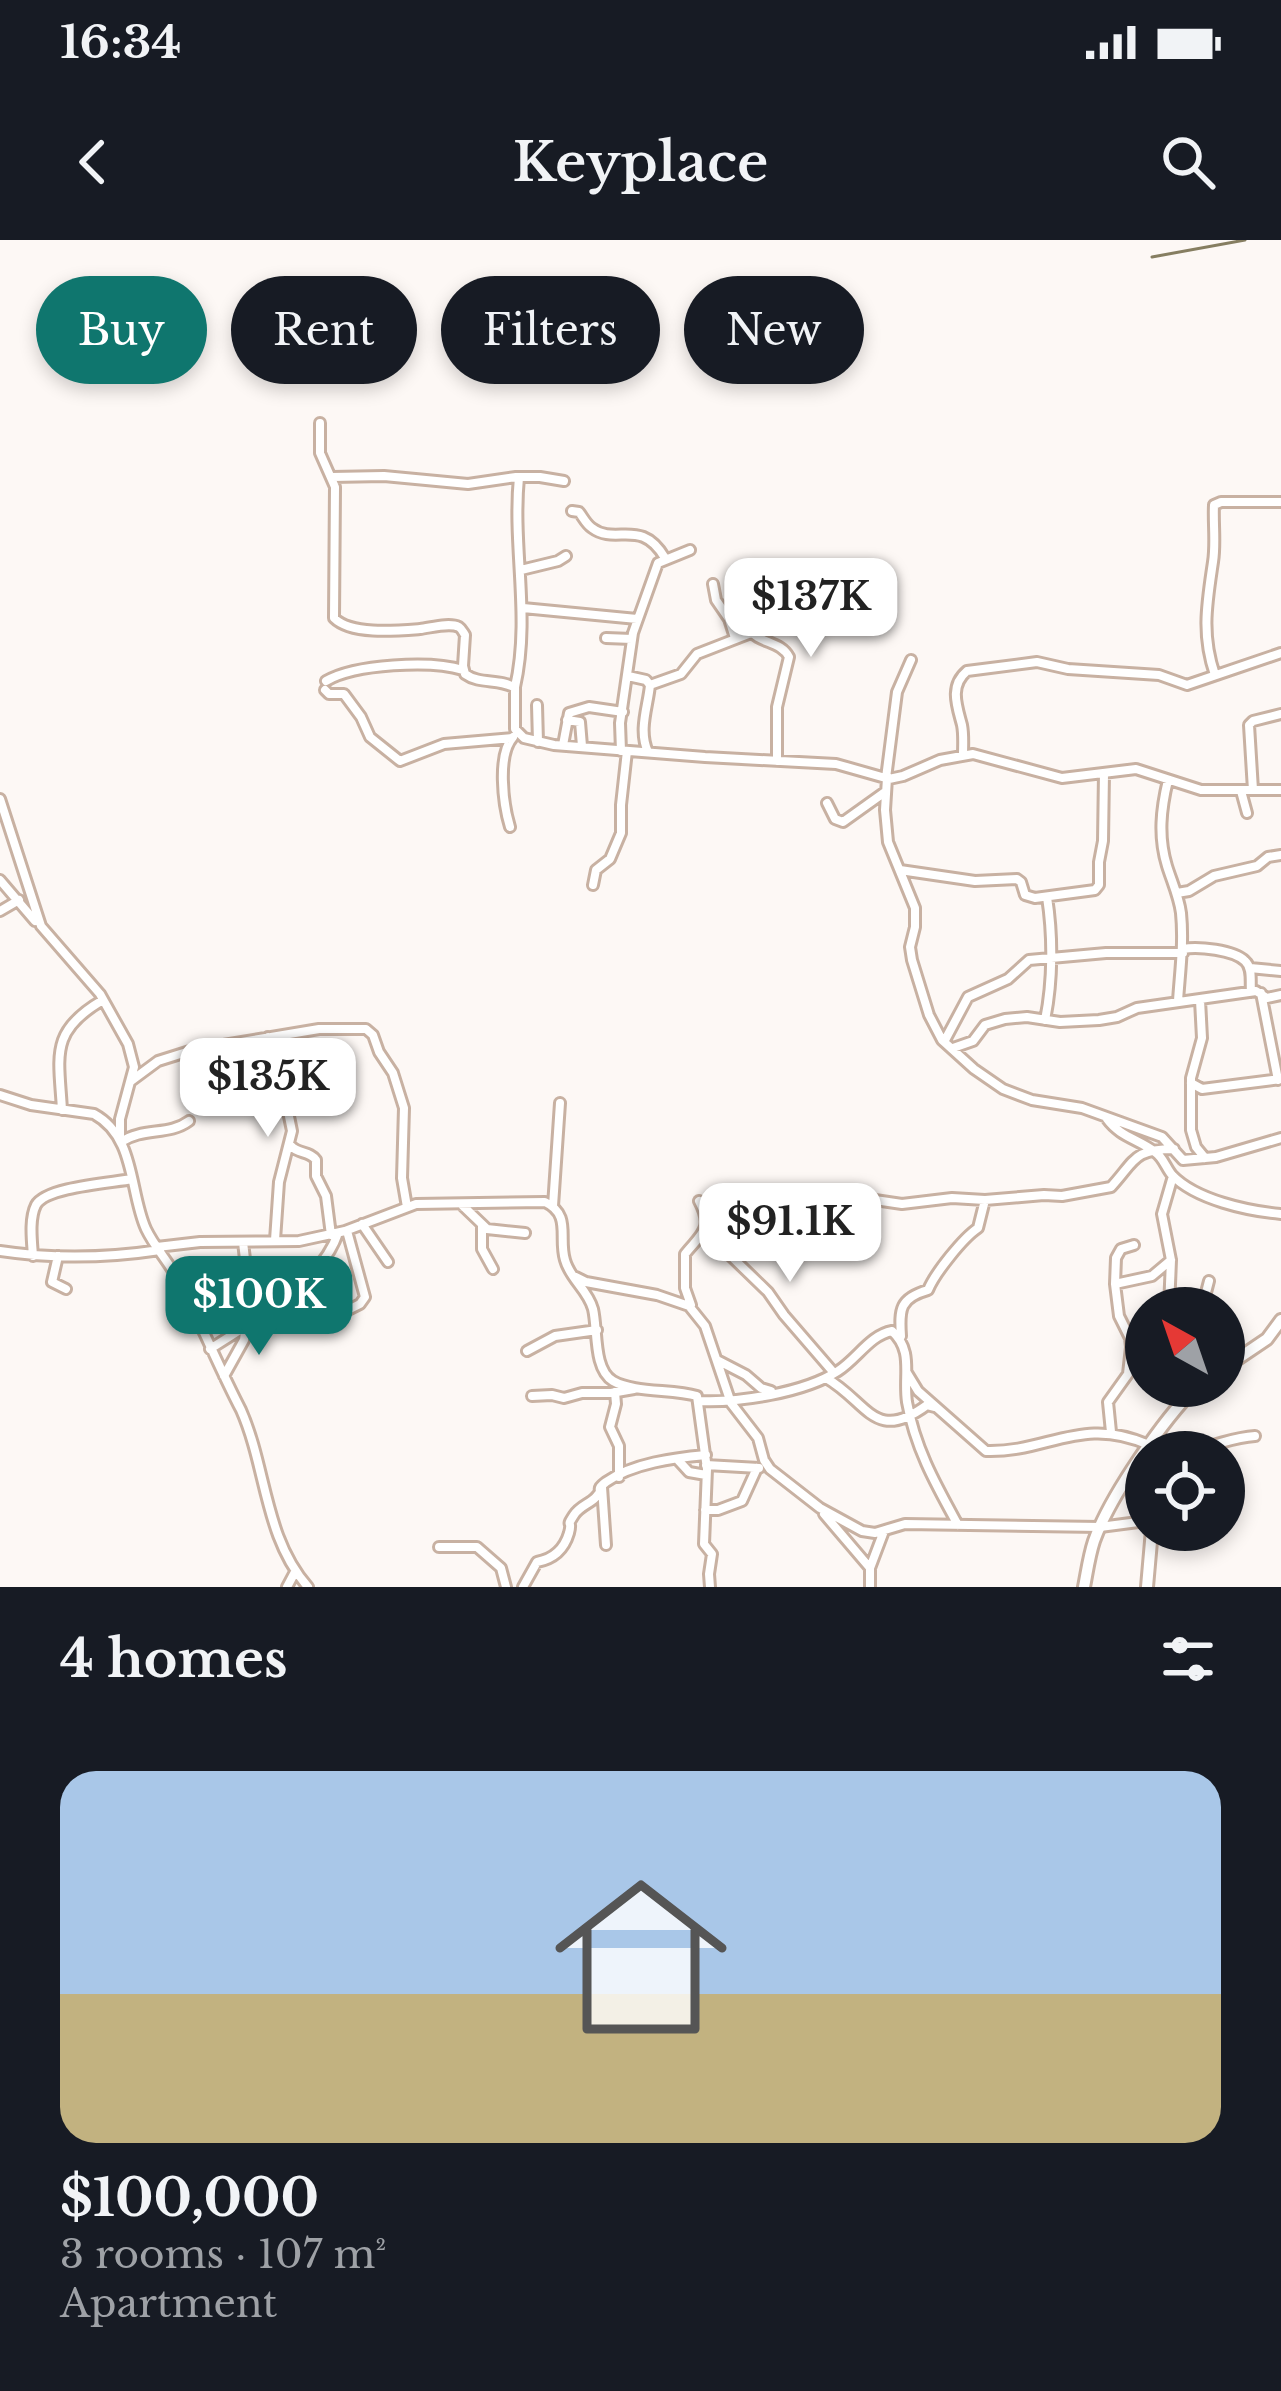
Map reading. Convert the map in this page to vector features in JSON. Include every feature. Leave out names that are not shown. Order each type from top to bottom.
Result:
[{"type":"street","points":[[320,423],[320,453],[335,487],[332,609],[337,622],[370,629],[459,628],[465,635],[463,670]]},
{"type":"street","points":[[331,477],[384,476],[468,484],[540,476],[564,481]]},
{"type":"street","points":[[515,736],[524,608],[519,477]]},
{"type":"street","points":[[1216,675],[1205,634],[1214,505],[1281,502]]},
{"type":"street","points":[[572,511],[579,512],[598,532],[645,537],[664,558]]},
{"type":"street","points":[[592,885],[596,870],[610,859],[621,832],[624,751],[619,735],[637,619],[658,563],[690,550]]},
{"type":"street","points":[[521,570],[566,556]]},
{"type":"street","points":[[752,577],[747,610],[751,633],[781,646],[789,657],[777,707],[777,761]]},
{"type":"street","points":[[713,584],[735,638]]},
{"type":"street","points":[[524,608],[637,619]]},
{"type":"street","points":[[650,685],[681,674],[697,654],[751,633]]},
{"type":"street","points":[[606,638],[632,639]]},
{"type":"street","points":[[963,755],[963,729],[955,701],[958,679],[967,671],[1037,662],[1068,669],[1159,675],[1187,685],[1281,653]]},
{"type":"street","points":[[911,660],[896,699],[886,778],[888,842],[915,908],[910,947],[928,1015],[948,1045],[1003,1089],[1032,1100],[1082,1108],[1162,1137],[1183,1160],[1206,1159],[1281,1138]]},
{"type":"street","points":[[515,688],[474,680],[463,670],[416,664],[347,673],[326,685],[331,694],[343,692],[370,737],[400,761],[444,744],[515,736],[624,751],[836,764],[886,778],[940,760],[985,755],[1063,778],[1136,770],[1201,790],[1281,790]]},
{"type":"street","points":[[628,676],[650,685],[644,728],[649,753]]},
{"type":"street","points":[[537,705],[538,742]]},
{"type":"street","points":[[563,745],[569,712],[581,707],[622,712]]},
{"type":"street","points":[[1253,790],[1249,725],[1281,714]]},
{"type":"street","points":[[567,719],[581,724],[582,746]]},
{"type":"street","points":[[510,827],[504,754],[507,742],[515,736]]},
{"type":"street","points":[[900,870],[975,881],[1017,879],[1024,895],[1035,898],[1091,892],[1098,888],[1104,773]]},
{"type":"street","points":[[1168,780],[1161,832],[1180,908],[1183,951],[1178,1001]]},
{"type":"street","points":[[1241,790],[1247,813]]},
{"type":"street","points":[[826,802],[835,819],[843,822],[886,791]]},
{"type":"street","points":[[0,799],[41,926]]},
{"type":"street","points":[[1177,893],[1281,855]]},
{"type":"street","points":[[0,880],[103,1000],[128,1044],[134,1067],[120,1119],[121,1141],[145,1226],[181,1286],[250,1430],[275,1528],[308,1587]]},
{"type":"street","points":[[1045,1020],[1047,897]]},
{"type":"street","points":[[0,911],[19,900]]},
{"type":"street","points":[[948,1045],[957,1013],[970,995],[1008,979],[1030,960],[1212,949],[1244,959],[1250,968],[1280,1079],[1202,1089],[1191,1083]]},
{"type":"street","points":[[1250,968],[1281,971]]},
{"type":"street","points":[[948,1045],[973,1040],[982,1027],[1004,1019],[1099,1020],[1178,1001],[1256,992],[1267,998],[1281,995]]},
{"type":"street","points":[[62,1110],[61,1044],[80,1016],[103,1000]]},
{"type":"street","points":[[1200,1000],[1202,1039],[1191,1083],[1191,1134],[1206,1159]]},
{"type":"street","points":[[131,1081],[176,1054],[319,1029],[370,1031],[393,1073],[404,1108],[402,1178],[407,1207]]},
{"type":"street","points":[[268,1037],[291,1118],[275,1240]]},
{"type":"street","points":[[0,1095],[32,1106],[100,1117],[121,1141]]},
{"type":"street","points":[[554,1206],[560,1103]]},
{"type":"street","points":[[1106,1118],[1120,1134],[1160,1156],[1187,1186],[1236,1208],[1281,1214]]},
{"type":"street","points":[[121,1141],[134,1134],[179,1129],[190,1121]]},
{"type":"street","points":[[290,1145],[316,1160],[316,1177],[365,1297],[346,1311]]},
{"type":"street","points":[[812,1203],[1062,1196],[1111,1187],[1131,1160],[1151,1149],[1174,1149]]},
{"type":"street","points":[[1170,1287],[1171,1260],[1162,1214],[1173,1175]]},
{"type":"street","points":[[33,1256],[35,1209],[45,1197],[132,1179]]},
{"type":"street","points":[[901,1341],[904,1302],[928,1290],[939,1270],[978,1228],[985,1200]]},
{"type":"street","points":[[0,1251],[33,1256],[120,1255],[200,1242],[299,1241],[338,1233],[416,1204],[545,1202],[554,1206],[562,1218],[566,1264],[592,1307],[604,1371],[615,1382],[636,1388],[696,1396],[706,1465],[704,1544],[712,1556],[710,1587]]},
{"type":"street","points":[[694,1312],[685,1288],[685,1254],[705,1231],[706,1218],[699,1202]]},
{"type":"street","points":[[461,1203],[492,1232],[525,1233]]},
{"type":"street","points":[[362,1224],[388,1262]]},
{"type":"street","points":[[482,1226],[482,1249],[493,1269]]},
{"type":"street","points":[[705,1231],[771,1296],[830,1375],[883,1420],[894,1423],[927,1405],[936,1407]]},
{"type":"street","points":[[210,1349],[306,1280],[328,1255],[338,1233]]},
{"type":"street","points":[[243,1242],[244,1262],[260,1277]]},
{"type":"street","points":[[1111,1432],[1108,1402],[1128,1374],[1131,1347],[1119,1316],[1117,1254],[1125,1246],[1134,1246]]},
{"type":"street","points":[[58,1256],[52,1282],[66,1288]]},
{"type":"street","points":[[1115,1284],[1152,1276],[1171,1260]]},
{"type":"street","points":[[227,1276],[250,1272]]},
{"type":"street","points":[[575,1277],[687,1305],[705,1327],[731,1403],[758,1438],[770,1469],[820,1508],[862,1531],[874,1533],[905,1524],[1125,1524]]},
{"type":"street","points":[[1207,1287],[1209,1281]]},
{"type":"street","points":[[592,1307],[602,1285]]},
{"type":"street","points":[[1245,1354],[1267,1339],[1281,1320]]},
{"type":"street","points":[[223,1377],[244,1340],[247,1324]]},
{"type":"street","points":[[527,1351],[555,1336],[597,1330]]},
{"type":"street","points":[[698,1401],[731,1403],[830,1375],[881,1333],[892,1331],[907,1351],[905,1386],[914,1435],[927,1470],[958,1525]]},
{"type":"street","points":[[716,1360],[775,1392]]},
{"type":"street","points":[[907,1372],[918,1391],[986,1451],[1086,1433],[1125,1436]]},
{"type":"street","points":[[532,1396],[564,1398],[636,1388]]},
{"type":"street","points":[[615,1392],[610,1421],[619,1446],[619,1477]]},
{"type":"street","points":[[1245,1437],[1255,1436]]},
{"type":"street","points":[[524,1587],[537,1562],[557,1555],[569,1536],[574,1515],[597,1497],[602,1486],[619,1477],[656,1462],[677,1460],[770,1469]]},
{"type":"street","points":[[677,1460],[690,1473],[706,1465]]},
{"type":"street","points":[[705,1510],[744,1500],[757,1468]]},
{"type":"street","points":[[1084,1587],[1094,1540],[1125,1482]]},
{"type":"street","points":[[602,1486],[606,1545]]},
{"type":"street","points":[[820,1508],[870,1568]]},
{"type":"street","points":[[870,1587],[870,1568],[884,1530]]},
{"type":"street","points":[[440,1546],[477,1547],[501,1568],[506,1587]]},
{"type":"street","points":[[1147,1587],[1150,1551]]},
{"type":"street","points":[[287,1587],[296,1571]]},
{"type":"waterway","points":[[1152,257],[1245,240]]}]
